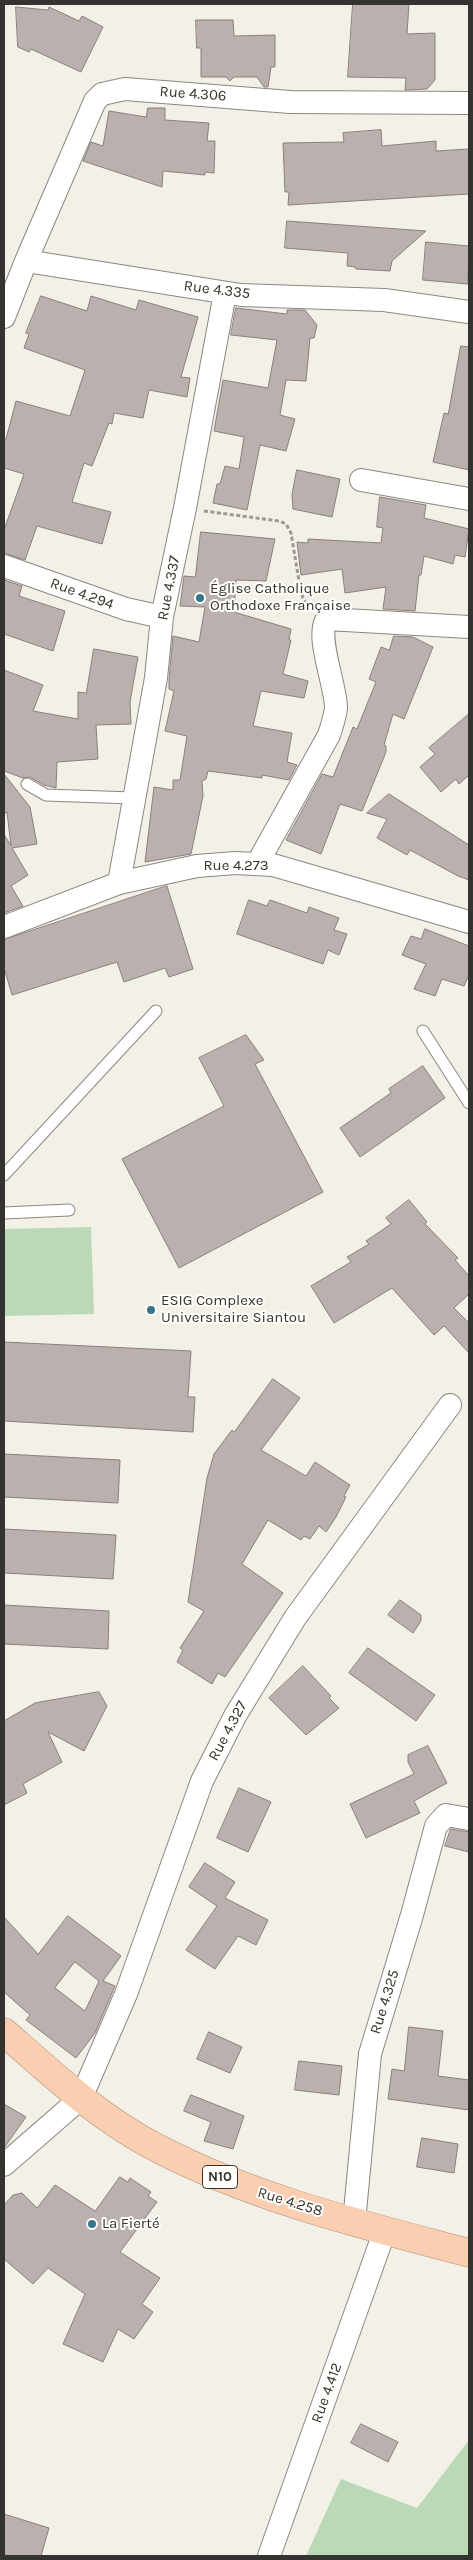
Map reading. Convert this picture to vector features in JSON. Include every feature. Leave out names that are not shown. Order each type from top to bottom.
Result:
[{"type":"highway","name":"Rue 4.258","points":[[4,2032],[81,2098],[113,2122],[157,2148],[246,2189],[469,2254]]},
{"type":"street","name":"Rue 4.306","points":[[26,261],[83,123],[95,101],[102,94],[125,89],[290,102],[469,104]]},
{"type":"street","name":"Rue 4.335","points":[[26,261],[225,293],[384,300],[469,312]]},
{"type":"street","points":[[4,317],[26,261]]},
{"type":"street","name":"Rue 4.337","points":[[119,884],[156,678],[162,618],[186,508],[225,293]]},
{"type":"street","points":[[361,480],[469,499]]},
{"type":"street","name":"Rue 4.294","points":[[4,566],[126,610],[162,618]]},
{"type":"street","points":[[257,864],[330,734],[334,720],[336,707],[322,632],[327,619],[469,627]]},
{"type":"street","name":"Rue 4.273","points":[[4,927],[119,884],[197,866],[235,863],[273,865],[469,922]]},
{"type":"street","name":"Rue 4.327","points":[[81,2098],[126,1994],[202,1781],[235,1716],[295,1618],[450,1405]]},
{"type":"street","name":"Rue 4.325","points":[[354,2222],[370,2054],[386,1995],[412,1915],[436,1826],[446,1815],[469,1819]]},
{"type":"street","points":[[4,2166],[81,2098]]},
{"type":"street","name":"Rue 4.412","points":[[269,2556],[384,2230]]},
{"type":"lane","points":[[27,784],[46,794],[133,798]]},
{"type":"lane","points":[[4,1175],[156,1010]]},
{"type":"lane","points":[[423,1031],[469,1103]]},
{"type":"lane","points":[[4,1213],[69,1210]]},
{"type":"path","points":[[186,508],[279,521],[286,524],[291,533],[303,598],[307,606],[327,619]]},
{"type":"green space","points":[[91,1227],[94,1314],[4,1316],[4,1229]]},
{"type":"green space","points":[[469,2440],[469,2556],[306,2556],[341,2479],[417,2508]]},
{"type":"building","points":[[353,4],[409,4],[407,34],[435,33],[435,80],[427,89],[405,90],[406,78],[348,77]]},
{"type":"building","points":[[16,7],[48,10],[49,7],[79,21],[82,16],[103,27],[81,72],[31,49],[29,52],[18,47]]},
{"type":"building","points":[[196,20],[233,20],[234,36],[275,35],[275,67],[271,67],[268,87],[264,87],[257,77],[234,77],[230,81],[226,77],[201,77],[201,48],[197,48]]},
{"type":"building","points":[[148,108],[165,108],[165,120],[209,123],[207,141],[215,141],[214,173],[205,172],[205,175],[163,171],[162,187],[83,161],[91,142],[103,146],[109,111],[146,117]]},
{"type":"building","points":[[381,130],[382,146],[436,141],[436,151],[469,149],[469,194],[288,205],[289,192],[285,192],[283,143],[344,142],[343,133]]},
{"type":"building","points":[[287,221],[426,231],[392,261],[390,271],[356,269],[355,267],[347,266],[348,253],[285,248]]},
{"type":"building","points":[[426,242],[469,246],[468,284],[423,280]]},
{"type":"building","points":[[41,296],[87,311],[91,296],[136,310],[139,300],[198,317],[181,377],[190,378],[187,397],[149,390],[143,418],[114,413],[112,424],[109,423],[92,466],[84,463],[72,502],[111,512],[102,544],[37,526],[25,560],[4,553],[4,530],[24,474],[4,468],[4,439],[6,439],[16,401],[70,416],[85,370],[24,348],[29,334],[26,333]]},
{"type":"building","points":[[236,308],[287,314],[287,310],[305,310],[317,325],[314,338],[310,338],[306,381],[286,380],[280,415],[295,419],[286,451],[260,445],[247,510],[213,503],[217,484],[220,484],[225,466],[239,469],[244,437],[214,431],[223,380],[268,388],[277,340],[231,335]]},
{"type":"building","points":[[461,346],[469,347],[469,470],[433,462],[444,413],[448,414]]},
{"type":"building","points":[[297,470],[340,479],[332,517],[293,509],[292,495]]},
{"type":"building","points":[[380,497],[426,505],[424,518],[469,529],[465,557],[455,555],[453,564],[424,556],[421,575],[419,575],[415,611],[383,609],[386,587],[345,593],[342,569],[301,575],[297,542],[308,543],[308,539],[381,543],[383,528],[377,527]]},
{"type":"building","points":[[201,532],[275,539],[266,581],[236,580],[234,612],[291,629],[289,640],[291,640],[283,674],[308,681],[304,698],[261,691],[253,726],[292,733],[287,762],[297,765],[289,780],[262,775],[262,778],[208,771],[206,779],[202,781],[203,796],[191,854],[145,862],[154,787],[173,790],[173,780],[180,780],[187,736],[165,731],[174,691],[169,689],[169,679],[173,636],[199,642],[205,607],[180,606],[184,576],[195,577]]},
{"type":"building","points":[[4,580],[22,586],[19,596],[65,611],[53,651],[4,634]]},
{"type":"building","points":[[394,636],[413,637],[433,647],[404,719],[393,714],[384,745],[386,746],[386,752],[362,811],[340,804],[321,854],[286,840],[322,774],[333,777],[353,727],[357,729],[376,682],[369,679],[381,647],[389,650]]},
{"type":"building","points":[[94,649],[138,657],[130,702],[131,724],[96,725],[98,759],[57,762],[56,788],[44,785],[30,777],[23,778],[4,771],[4,670],[43,685],[33,711],[78,719],[78,692],[86,693]]},
{"type":"building","points":[[469,714],[469,775],[459,784],[456,779],[441,792],[420,767],[435,754],[429,748]]},
{"type":"building","points":[[4,774],[30,807],[37,844],[12,848],[28,875],[11,886],[23,906],[4,913],[4,834],[11,846],[7,812],[4,814]]},
{"type":"building","points":[[389,794],[469,845],[469,880],[410,850],[407,855],[377,838],[387,819],[367,813]]},
{"type":"building","points":[[167,886],[193,969],[169,977],[165,968],[124,982],[117,962],[12,995],[4,968],[4,940]]},
{"type":"building","points":[[249,900],[267,906],[270,900],[307,913],[309,907],[339,918],[334,930],[347,934],[339,955],[328,950],[323,964],[237,934]]},
{"type":"building","points":[[425,929],[469,946],[469,975],[464,986],[442,979],[435,996],[414,989],[426,964],[402,955],[411,936],[421,939]]},
{"type":"building","points":[[246,1035],[264,1060],[255,1064],[323,1192],[179,1268],[122,1159],[224,1106],[199,1058]]},
{"type":"building","points":[[423,1066],[445,1098],[360,1157],[340,1128],[391,1093],[389,1089]]},
{"type":"building","points":[[409,1200],[427,1222],[425,1224],[458,1258],[455,1260],[469,1276],[469,1294],[454,1308],[469,1323],[469,1353],[444,1326],[434,1335],[392,1288],[334,1323],[311,1286],[351,1262],[347,1257],[369,1244],[366,1241],[391,1224],[386,1218]]},
{"type":"building","points":[[4,1342],[191,1351],[188,1397],[195,1397],[193,1432],[4,1421]]},
{"type":"building","points":[[273,1379],[300,1398],[261,1450],[306,1476],[315,1462],[350,1485],[336,1517],[326,1532],[319,1526],[310,1539],[304,1536],[301,1540],[268,1520],[242,1564],[283,1593],[225,1677],[218,1673],[212,1684],[177,1662],[183,1650],[180,1648],[204,1611],[188,1602],[207,1478],[214,1454],[232,1430],[234,1432]]},
{"type":"building","points":[[4,1454],[120,1460],[118,1503],[4,1497]]},
{"type":"building","points":[[4,1529],[116,1535],[113,1579],[4,1573]]},
{"type":"building","points":[[400,1600],[421,1615],[421,1621],[413,1633],[388,1615]]},
{"type":"building","points":[[4,1605],[109,1611],[108,1649],[4,1644]]},
{"type":"building","points":[[368,1648],[435,1695],[416,1721],[349,1673]]},
{"type":"building","points":[[303,1666],[331,1696],[329,1698],[339,1708],[306,1735],[269,1698]]},
{"type":"building","points":[[99,1692],[107,1706],[84,1751],[48,1732],[62,1762],[23,1784],[27,1793],[4,1805],[4,1721],[35,1703]]},
{"type":"building","points":[[428,1746],[447,1783],[414,1801],[420,1813],[366,1838],[350,1804],[414,1774],[408,1762],[408,1755]]},
{"type":"building","points":[[239,1788],[271,1802],[248,1852],[217,1838]]},
{"type":"building","points":[[451,1829],[469,1832],[469,1852],[445,1846]]},
{"type":"building","points":[[205,1863],[235,1882],[225,1898],[268,1920],[256,1945],[238,1936],[215,1969],[186,1950],[217,1906],[189,1887]]},
{"type":"building","points":[[68,1916],[121,1956],[103,1981],[115,1986],[95,2033],[76,2058],[26,2020],[30,2015],[4,1992],[4,1917],[38,1954]],"holes":[[[75,1962],[99,1981],[85,2011],[55,1988]]]},
{"type":"building","points":[[409,2027],[443,2031],[438,2076],[469,2080],[469,2110],[388,2099],[392,2069],[404,2071]]},
{"type":"building","points":[[209,2032],[242,2047],[230,2073],[197,2059]]},
{"type":"building","points":[[299,2061],[342,2066],[339,2095],[295,2090]]},
{"type":"building","points":[[191,2095],[244,2116],[233,2149],[204,2141],[211,2122],[184,2111]]},
{"type":"building","points":[[4,2104],[26,2117],[4,2148]]},
{"type":"building","points":[[422,2138],[458,2144],[454,2173],[417,2167]]},
{"type":"building","points":[[120,2177],[128,2182],[130,2178],[151,2192],[148,2196],[157,2202],[120,2252],[160,2278],[142,2304],[153,2312],[134,2339],[118,2329],[103,2362],[63,2344],[85,2294],[48,2268],[33,2284],[4,2259],[4,2205],[13,2195],[22,2193],[37,2208],[55,2185],[95,2211]]},
{"type":"building","points":[[361,2424],[398,2442],[388,2462],[351,2443]]},
{"type":"building","points":[[4,2514],[49,2528],[41,2556],[4,2556]]},
{"type":"place","name":"Église Catholique Orthodoxe Française","points":[[200,598]]},
{"type":"place","name":"ESIG Complexe Universitaire Siantou","points":[[151,1310]]},
{"type":"place","name":"La Fierté","points":[[92,2224]]}]
